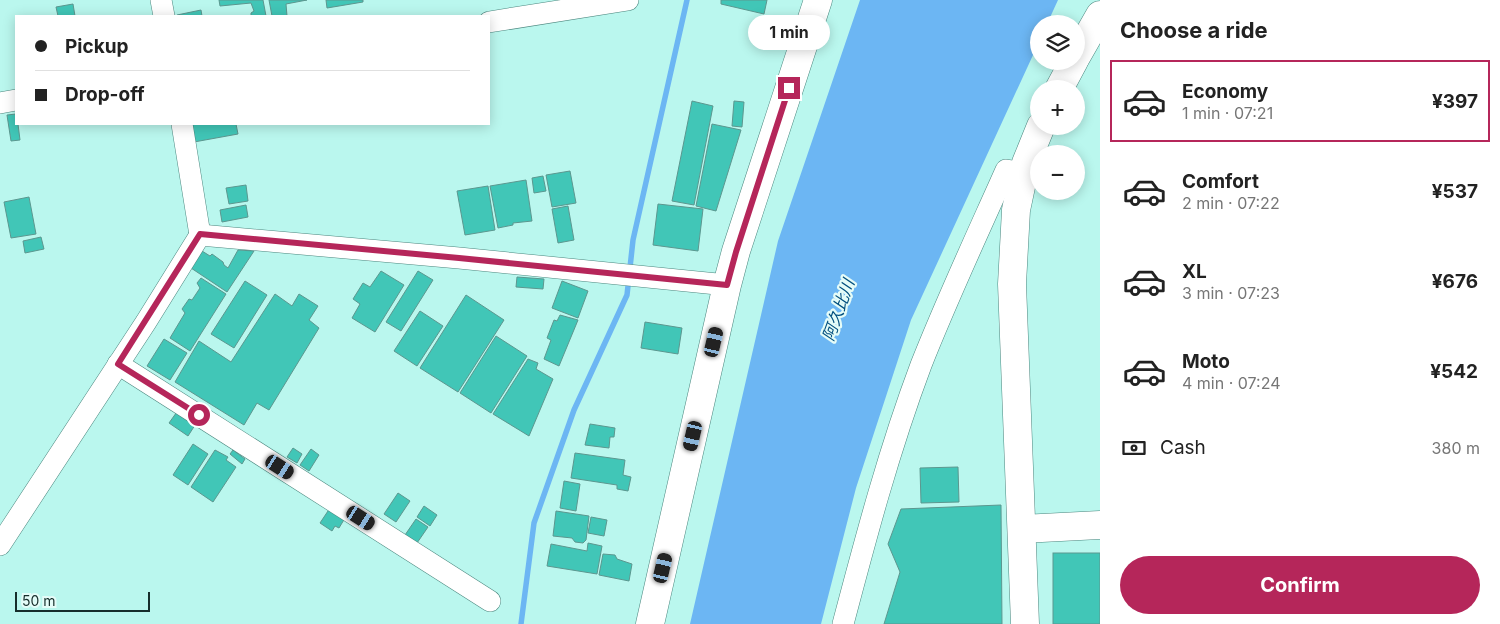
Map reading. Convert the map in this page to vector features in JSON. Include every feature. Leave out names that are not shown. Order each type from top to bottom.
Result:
[{"type":"street","points":[[161,0],[164,15]]},
{"type":"street","points":[[490,22],[628,0]]},
{"type":"street","points":[[650,624],[727,285],[818,0]]},
{"type":"street","points":[[1085,41],[1100,15]]},
{"type":"street","points":[[0,103],[15,100]]},
{"type":"street","points":[[0,545],[200,234],[182,125]]},
{"type":"street","points":[[1025,624],[1012,284],[1016,210],[1024,174],[1038,135]]},
{"type":"street","points":[[843,624],[883,478],[921,367],[944,309],[1006,170],[1024,174]]},
{"type":"street","points":[[200,234],[727,285]]},
{"type":"street","points":[[118,364],[490,601]]},
{"type":"street","points":[[1022,529],[1100,525]]},
{"type":"water","name":"阿久比川","points":[[860,0],[1058,0],[1051,15],[1030,15],[1030,62],[911,320],[856,488],[821,624],[690,624],[778,241]]},
{"type":"building","points":[[219,0],[263,0],[266,15],[251,15],[254,11],[251,3],[220,6]]},
{"type":"building","points":[[269,0],[307,0],[286,4],[287,15],[272,15]]},
{"type":"building","points":[[326,0],[363,0],[363,2],[327,8]]},
{"type":"building","points":[[721,0],[767,0],[764,14],[721,4]]},
{"type":"building","points":[[73,4],[75,15],[58,15],[56,7]]},
{"type":"building","points":[[201,10],[202,15],[177,15]]},
{"type":"building","points":[[692,101],[713,106],[694,205],[672,201]]},
{"type":"building","points":[[734,101],[744,102],[742,127],[732,126]]},
{"type":"building","points":[[15,114],[15,125],[18,125],[20,140],[11,141],[7,115]]},
{"type":"building","points":[[712,124],[741,130],[716,211],[696,206]]},
{"type":"building","points":[[191,125],[236,125],[238,134],[194,142]]},
{"type":"building","points":[[570,171],[576,203],[552,207],[546,175]]},
{"type":"building","points":[[543,176],[546,191],[534,193],[532,178]]},
{"type":"building","points":[[526,180],[532,221],[513,223],[513,225],[498,228],[490,186]]},
{"type":"building","points":[[246,185],[248,201],[229,204],[226,188]]},
{"type":"building","points":[[488,186],[495,230],[465,235],[457,191]]},
{"type":"building","points":[[29,197],[36,234],[11,238],[4,202]]},
{"type":"building","points":[[658,204],[703,209],[698,251],[653,245]]},
{"type":"building","points":[[246,205],[248,217],[222,222],[220,210]]},
{"type":"building","points":[[568,206],[574,240],[558,243],[552,209]]},
{"type":"building","points":[[41,237],[44,249],[25,253],[23,241]]},
{"type":"building","points":[[238,250],[254,251],[227,292],[191,268],[202,251],[210,256],[212,254],[228,268]]},
{"type":"building","points":[[381,271],[404,285],[375,332],[352,318],[360,304],[353,299],[363,283],[370,287]]},
{"type":"building","points":[[418,271],[433,280],[401,331],[386,322]]},
{"type":"building","points":[[517,277],[544,279],[543,289],[516,287]]},
{"type":"building","points":[[201,278],[226,294],[190,351],[170,338],[185,313],[182,309],[189,299],[192,300],[200,288],[197,283]]},
{"type":"building","points":[[245,281],[267,295],[234,348],[211,334]]},
{"type":"building","points":[[562,281],[588,291],[578,318],[552,308]]},
{"type":"building","points":[[275,294],[292,306],[299,294],[318,306],[309,320],[319,328],[269,410],[257,403],[244,425],[175,382],[199,341],[231,362]]},
{"type":"building","points":[[466,295],[504,320],[458,392],[420,368]]},
{"type":"building","points":[[420,311],[443,326],[417,366],[394,351]]},
{"type":"building","points":[[560,315],[578,320],[559,366],[544,359],[551,340],[547,338],[554,320],[557,321]]},
{"type":"building","points":[[645,322],[682,328],[678,354],[641,348]]},
{"type":"building","points":[[496,336],[527,356],[491,413],[460,393]]},
{"type":"building","points":[[164,339],[187,353],[170,380],[147,366]]},
{"type":"building","points":[[528,359],[538,363],[536,369],[553,379],[529,436],[493,414]]},
{"type":"building","points":[[179,409],[197,422],[188,436],[169,423]]},
{"type":"building","points":[[590,424],[615,428],[614,437],[610,437],[609,448],[585,445]]},
{"type":"building","points":[[193,444],[208,454],[188,485],[173,475]]},
{"type":"building","points":[[293,448],[302,454],[297,463],[287,457]]},
{"type":"building","points":[[311,449],[319,455],[309,471],[300,465]]},
{"type":"building","points":[[215,450],[228,457],[226,460],[236,467],[213,502],[191,487]]},
{"type":"building","points":[[233,450],[245,459],[242,464],[230,454]]},
{"type":"building","points":[[575,453],[625,460],[623,475],[631,477],[628,491],[617,489],[617,485],[571,478]]},
{"type":"building","points":[[958,467],[959,502],[921,503],[920,468]]},
{"type":"building","points":[[564,481],[580,484],[576,511],[560,508]]},
{"type":"building","points":[[398,493],[410,501],[396,522],[384,514]]},
{"type":"building","points":[[1001,505],[1002,624],[884,624],[900,572],[888,544],[901,509]]},
{"type":"building","points":[[424,506],[437,515],[430,526],[417,517]]},
{"type":"building","points":[[330,508],[345,518],[339,528],[335,526],[332,531],[320,523]]},
{"type":"building","points":[[556,511],[589,516],[586,540],[583,543],[575,542],[572,538],[553,536]]},
{"type":"building","points":[[591,517],[607,520],[604,536],[588,533]]},
{"type":"building","points":[[416,519],[428,527],[417,543],[405,535]]},
{"type":"building","points":[[588,543],[602,546],[597,574],[547,566],[551,544],[587,551]]},
{"type":"building","points":[[1053,553],[1100,553],[1100,624],[1053,624]]},
{"type":"building","points":[[603,554],[615,555],[617,559],[632,564],[629,581],[599,575]]},
{"type":"waterway","points":[[521,624],[534,523],[574,410],[627,295],[633,240],[687,0]]},
{"type":"route","points":[[199,415],[118,364],[200,234],[727,285],[789,88]]}]
